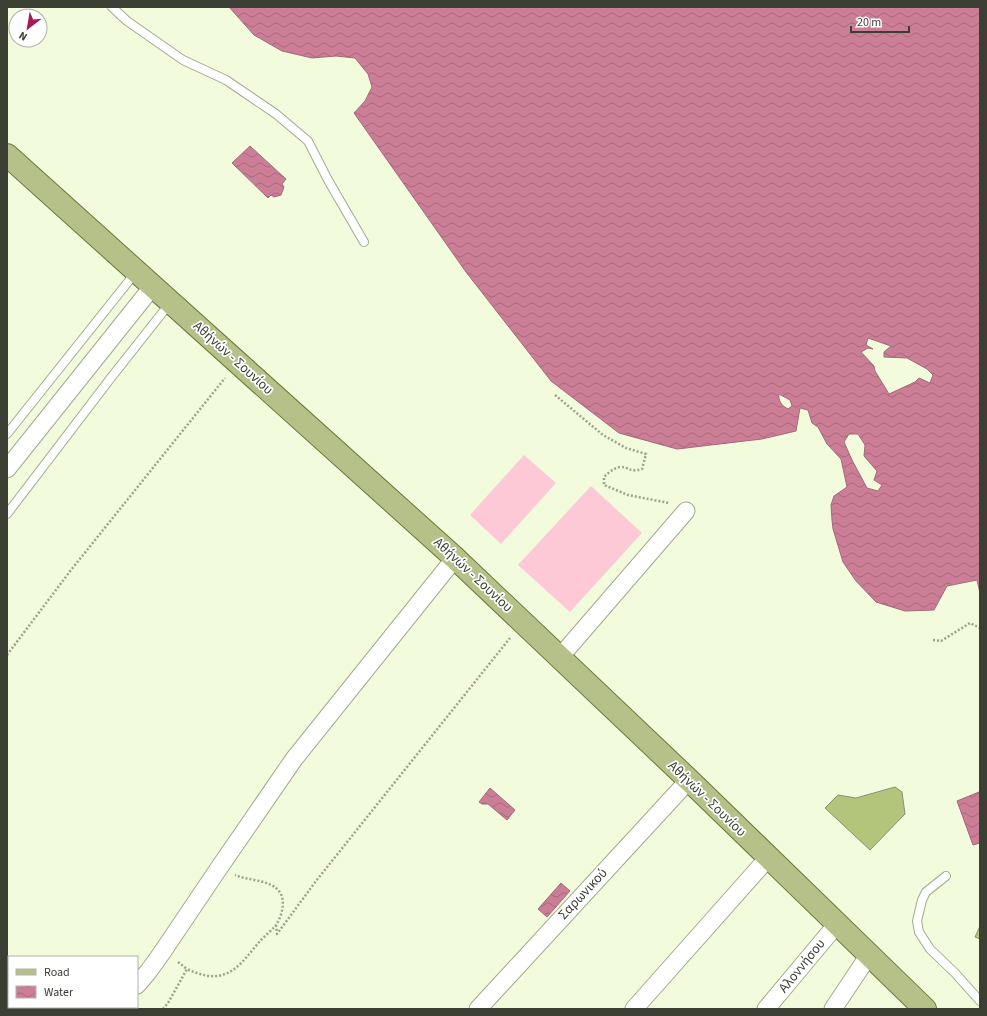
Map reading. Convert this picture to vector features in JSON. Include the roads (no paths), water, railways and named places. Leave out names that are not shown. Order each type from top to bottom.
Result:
[{"type":"main road","name":"Αθήνών - Σουνίου","points":[[7,155],[455,558],[689,780],[925,1009]]},
{"type":"street","points":[[7,469],[153,286]]},
{"type":"street","points":[[560,657],[686,511]]},
{"type":"street","points":[[138,984],[161,954],[294,759],[455,558]]},
{"type":"street","name":"Σαρωνικού","points":[[478,1009],[689,780]]},
{"type":"street","points":[[634,1009],[768,858]]},
{"type":"street","name":"Αλοννήσου","points":[[766,1009],[837,924]]},
{"type":"street","points":[[833,1009],[869,955]]},
{"type":"lane","points":[[112,7],[127,21],[183,60],[226,80],[276,114],[308,141],[328,180],[364,242]]},
{"type":"lane","points":[[7,434],[137,272]]},
{"type":"lane","points":[[7,514],[171,302]]},
{"type":"lane","points":[[946,876],[926,892],[922,900],[917,921],[918,932],[930,949],[955,973],[980,1001]]},
{"type":"water","points":[[229,7],[980,7],[980,593],[977,580],[947,586],[934,610],[905,611],[876,602],[856,581],[843,562],[833,529],[831,505],[834,496],[847,487],[841,459],[827,444],[818,427],[812,423],[808,410],[800,408],[796,431],[762,439],[677,449],[619,433],[551,381],[466,272],[354,113],[365,101],[372,87],[368,74],[355,58],[336,56],[312,58],[282,51],[254,35]],"holes":[[[868,338],[891,346],[884,352],[884,357],[907,358],[927,369],[933,375],[930,383],[919,378],[915,382],[889,394],[875,371],[874,366],[861,352],[868,348],[873,349],[866,345]],[[779,394],[790,400],[792,406],[788,409],[786,408],[782,405],[779,399]],[[849,434],[858,434],[865,445],[864,456],[877,471],[874,480],[882,485],[878,491],[867,488],[844,442]]]},
{"type":"water","points":[[250,146],[286,179],[282,184],[284,187],[281,195],[274,197],[271,195],[268,198],[232,163]]},
{"type":"water","points":[[490,788],[515,810],[507,820],[488,804],[482,804],[479,802]]},
{"type":"water","points":[[979,792],[980,843],[973,845],[957,801]]},
{"type":"water","points":[[561,883],[570,891],[547,917],[538,909]]}]
